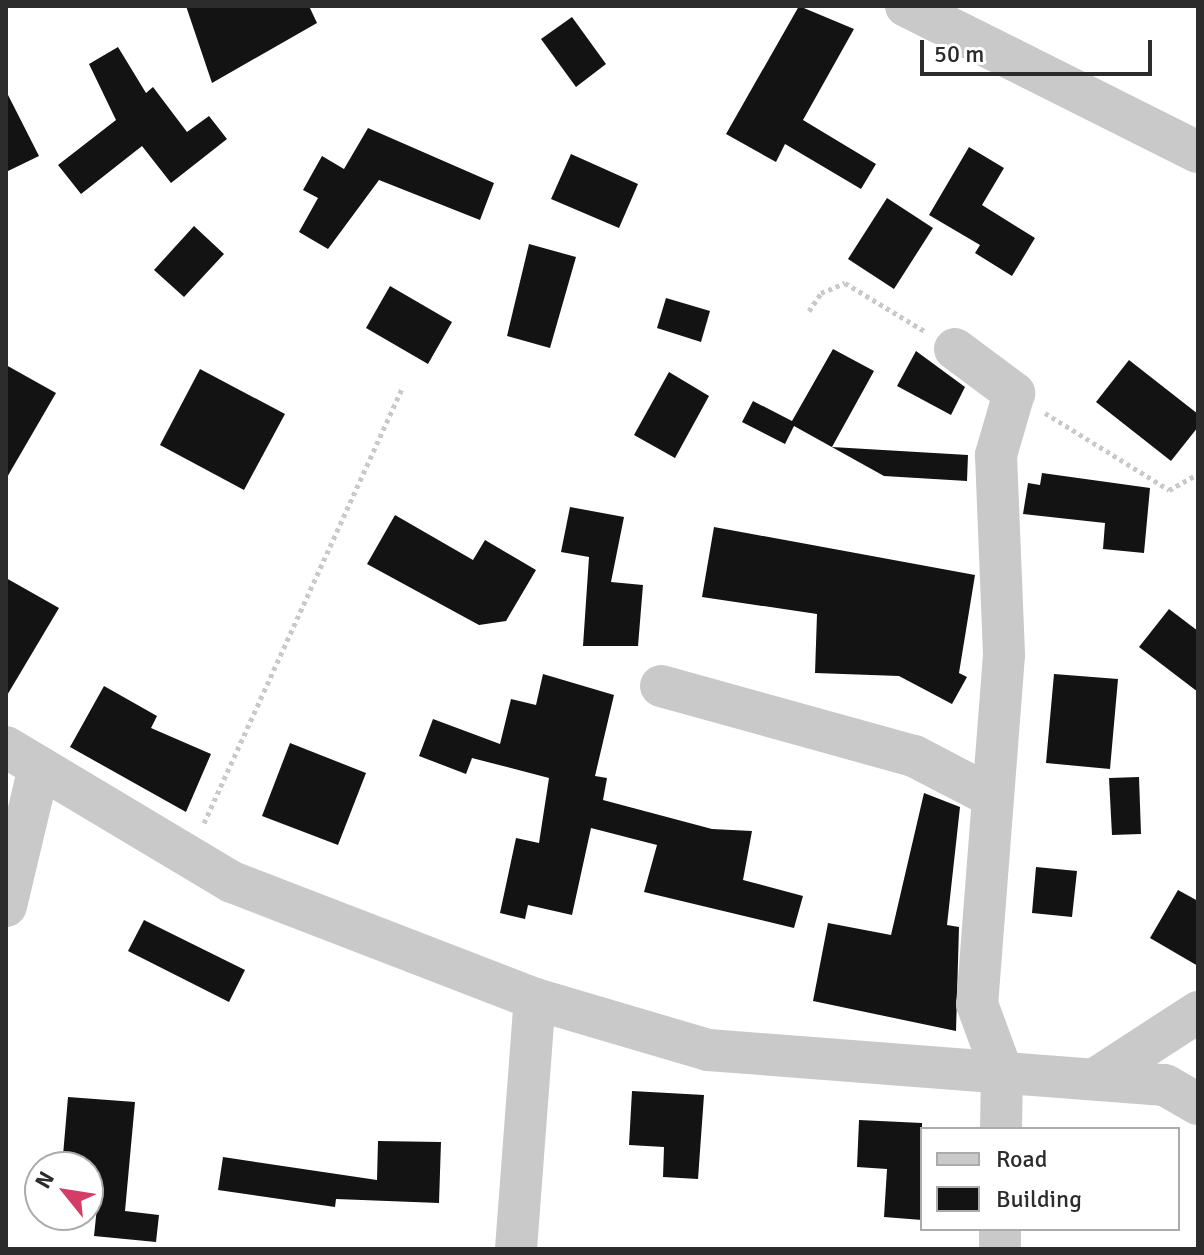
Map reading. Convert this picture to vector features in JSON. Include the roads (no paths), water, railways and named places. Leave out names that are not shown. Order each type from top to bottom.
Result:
[{"type":"street","points":[[906,6],[1198,152]]},
{"type":"street","points":[[955,349],[1014,393],[996,455],[1004,655],[977,1004],[1002,1072],[1001,1127]]},
{"type":"street","points":[[661,686],[914,756],[991,796]]},
{"type":"street","points":[[6,906],[22,757],[232,882],[415,958],[535,999],[708,1050],[1165,1085],[1198,1104]]},
{"type":"street","points":[[516,1249],[535,999]]},
{"type":"street","points":[[1095,1079],[1198,1012]]}]
